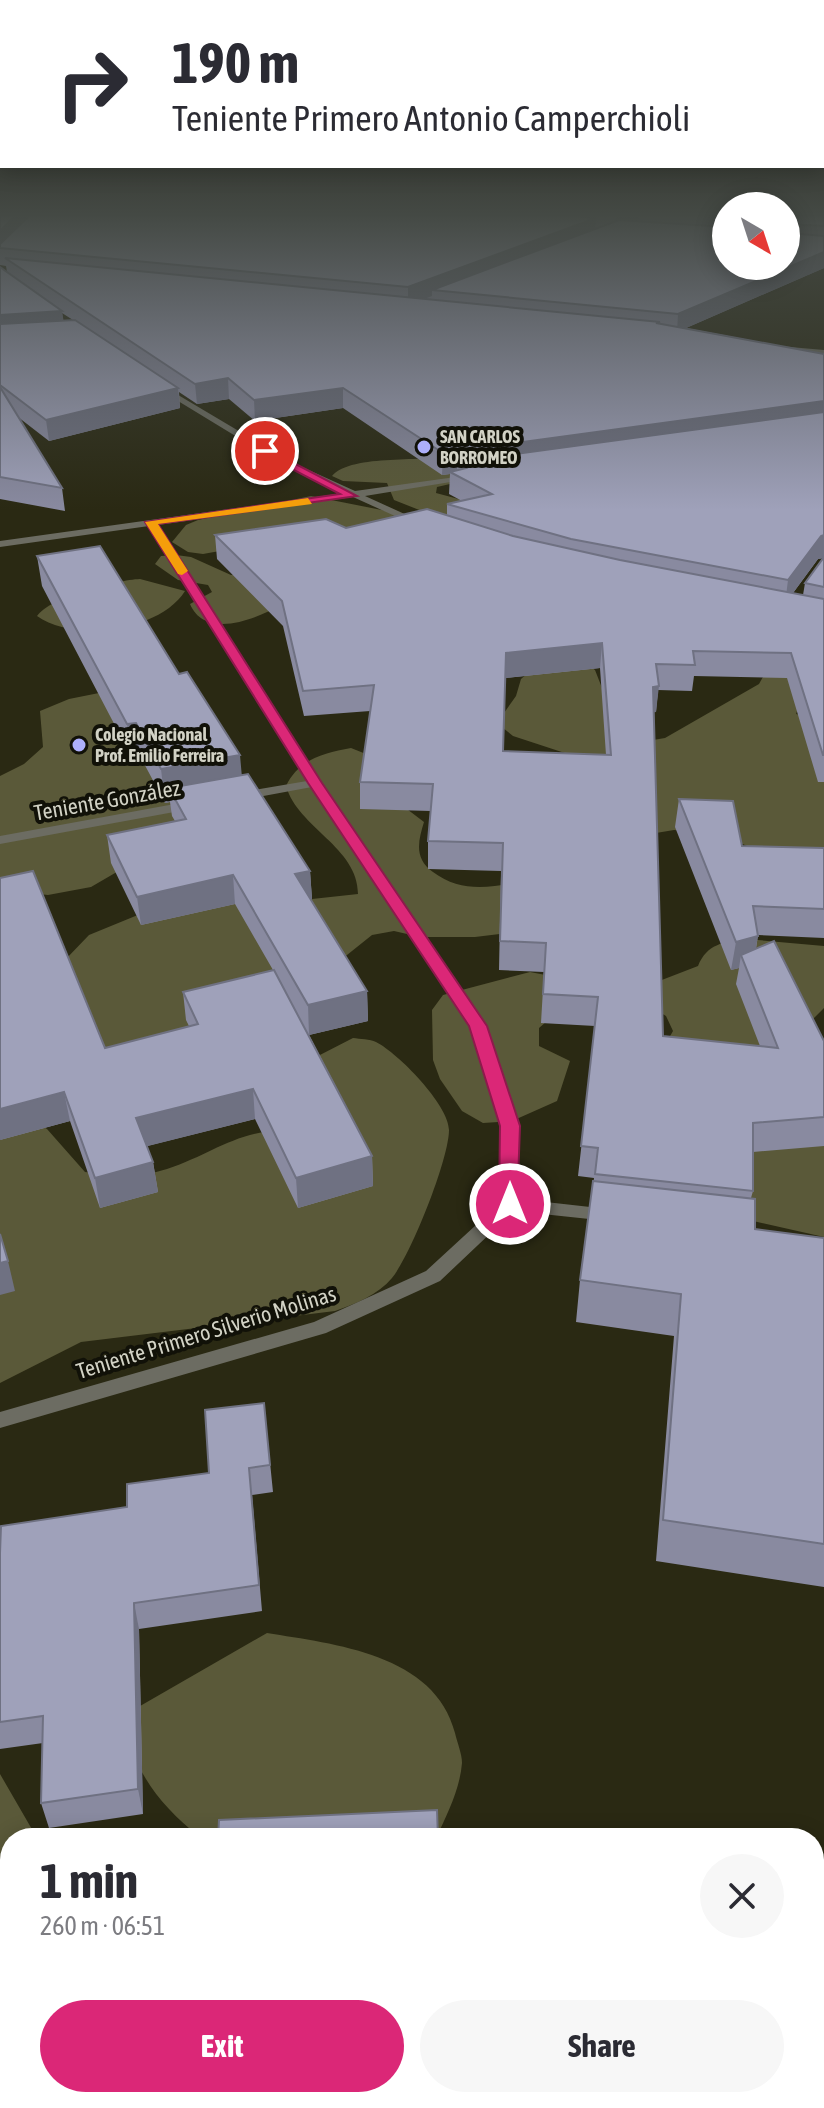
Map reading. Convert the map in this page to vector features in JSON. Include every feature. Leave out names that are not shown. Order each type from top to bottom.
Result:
[{"type":"street","points":[[765,346],[824,352]]},
{"type":"street","points":[[157,385],[273,456],[352,496],[431,527]]},
{"type":"street","points":[[0,544],[478,477]]},
{"type":"street","points":[[151,522],[315,783],[478,1026],[510,1126],[510,1204],[620,1216]]},
{"type":"street","points":[[225,799],[315,783]]},
{"type":"street","name":"Teniente González","points":[[0,840],[210,802]]},
{"type":"street","name":"Teniente Primero Silverio Molinas","points":[[0,1420],[319,1328],[433,1276],[510,1204]]},
{"type":"shaded area","points":[[454,455],[450,484],[437,487],[436,493],[511,513],[437,517],[394,500],[387,483],[343,481],[332,476],[342,469],[372,461]]},
{"type":"shaded area","points":[[311,496],[397,513],[405,518],[203,554],[188,552],[172,542],[186,525],[198,520]]},
{"type":"shaded area","points":[[161,556],[191,557],[231,575],[263,570],[280,605],[258,616],[232,623],[207,621],[197,615],[190,604],[212,592],[208,585],[178,580],[155,564]]},
{"type":"shaded area","points":[[140,579],[185,591],[173,605],[157,616],[116,629],[73,629],[37,616],[69,596]]},
{"type":"shaded area","points":[[772,610],[799,706],[796,714],[824,720],[824,880],[720,834],[674,830],[632,837],[580,758],[513,736],[503,728],[504,713],[516,696],[521,679],[529,672],[585,663],[595,670],[604,693],[647,741],[665,738],[759,684],[768,668]]},
{"type":"shaded area","points":[[104,692],[136,699],[182,834],[91,887],[48,895],[0,890],[0,776],[24,764],[43,747],[40,711],[69,699]]},
{"type":"shaded area","points":[[351,748],[366,754],[399,803],[424,822],[420,855],[433,872],[447,880],[476,887],[507,884],[554,873],[524,931],[475,937],[420,937],[394,931],[372,935],[342,959],[295,908],[312,899],[358,894],[355,878],[338,850],[302,814],[286,786],[305,763]]},
{"type":"shaded area","points":[[242,886],[289,966],[109,1077],[0,924],[65,960],[89,935],[150,910]]},
{"type":"shaded area","points":[[746,939],[824,946],[824,1008],[812,1020],[824,1142],[824,1237],[731,1216],[665,1045],[673,1031],[666,1016],[648,1005],[554,1015],[539,1028],[539,1046],[570,1061],[557,1101],[512,1121],[483,1123],[462,1111],[440,1079],[433,1060],[432,1010],[443,995],[530,972],[587,983],[654,983],[698,966],[706,953],[717,945]]},
{"type":"shaded area","points":[[353,1038],[376,1042],[409,1068],[441,1107],[449,1130],[443,1162],[428,1206],[400,1266],[386,1284],[366,1298],[335,1311],[81,1342],[0,1383],[0,1102],[47,1129],[85,1172],[146,1174],[167,1169],[247,1136],[279,1130],[316,1057]]},
{"type":"shaded area","points":[[267,1633],[322,1642],[379,1658],[427,1686],[444,1706],[455,1733],[462,1763],[461,1773],[441,1828],[189,1828],[150,1785],[134,1754],[121,1717]]},
{"type":"shaded area","points":[[0,1774],[31,1828],[0,1828]]},
{"type":"building","points":[[88,313],[572,313],[660,322],[656,323],[824,354],[824,401],[443,453],[343,388],[254,400],[228,378],[195,384]]},
{"type":"building","points":[[75,320],[178,388],[46,420],[0,385],[0,324]]},
{"type":"building","points":[[0,387],[62,488],[0,477]]},
{"type":"building","points":[[824,412],[824,535],[788,580],[571,539],[447,504],[492,494],[450,472],[466,468],[457,462]]},
{"type":"building","points":[[427,509],[513,536],[824,599],[824,755],[791,653],[693,651],[695,665],[656,664],[659,686],[653,687],[663,1036],[778,1048],[741,955],[774,941],[824,1041],[824,1117],[753,1123],[753,1191],[595,1174],[598,1148],[581,1146],[598,997],[543,994],[546,943],[500,941],[503,843],[428,841],[433,784],[360,782],[374,685],[303,691],[282,601],[215,535],[326,519],[346,528]],"holes":[[[602,643],[611,755],[503,751],[506,653]]]},
{"type":"building","points":[[100,546],[179,674],[187,672],[240,755],[161,769],[136,723],[127,724],[37,556]]},
{"type":"building","points":[[824,557],[824,587],[805,583]]},
{"type":"building","points":[[248,774],[310,871],[295,874],[367,991],[308,1005],[233,875],[137,897],[107,835],[186,819],[169,788]]},
{"type":"building","points":[[679,799],[733,801],[742,846],[824,848],[824,909],[753,906],[758,936],[736,942]]},
{"type":"building","points":[[33,871],[105,1048],[198,1024],[183,992],[274,970],[372,1156],[296,1178],[253,1089],[136,1118],[153,1162],[95,1178],[64,1092],[0,1109],[0,878]]},
{"type":"building","points":[[593,1181],[755,1199],[755,1229],[824,1238],[824,1544],[663,1520],[681,1294],[580,1280]]},
{"type":"building","points":[[0,1234],[8,1261],[0,1263]]},
{"type":"building","points":[[264,1403],[270,1465],[249,1468],[259,1585],[134,1603],[138,1789],[41,1803],[43,1716],[0,1722],[1,1526],[127,1507],[127,1484],[209,1473],[205,1410]]},
{"type":"building","points":[[437,1810],[438,1828],[219,1828],[219,1820]]},
{"type":"slow traffic","points":[[182,571],[151,522],[308,501]]},
{"type":"place","name":"SAN CARLOS BORROMEO","points":[[424,447]]},
{"type":"place","name":"Colegio Nacional Prof. Emilio Ferreira","points":[[79,745]]},
{"type":"route","points":[[265,451],[352,496],[151,522],[315,783],[478,1026],[510,1126],[510,1204]]}]
